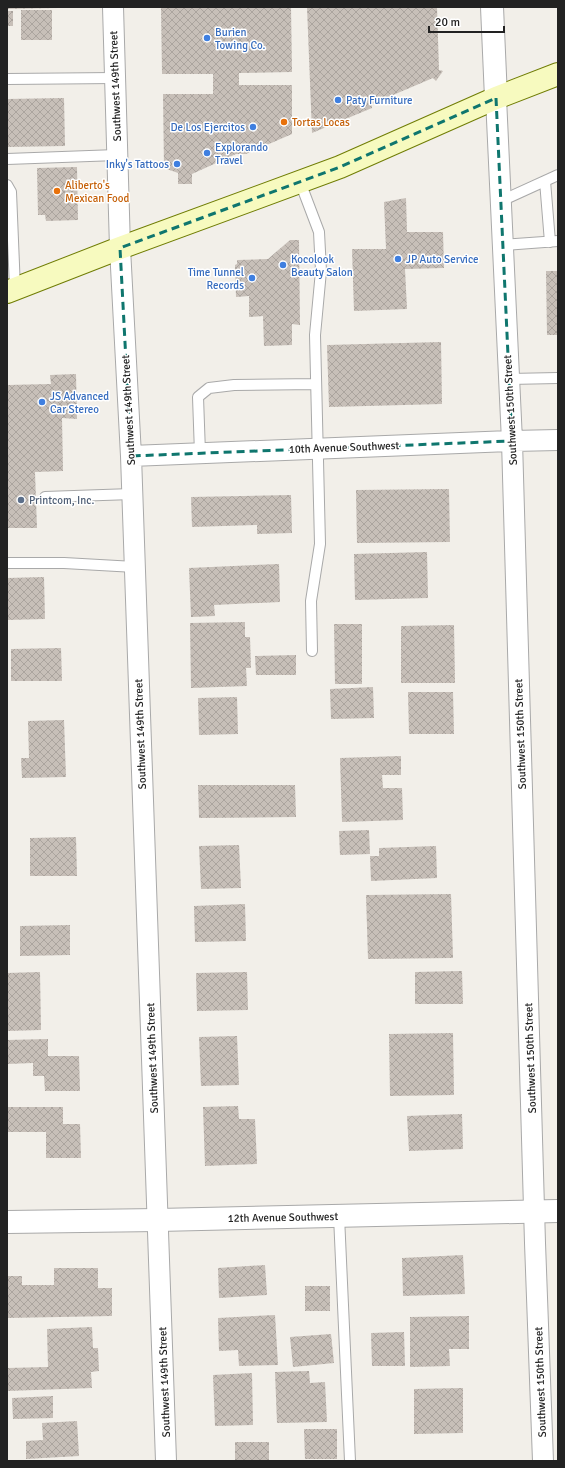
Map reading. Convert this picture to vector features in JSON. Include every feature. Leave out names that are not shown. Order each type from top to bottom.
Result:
[{"type":"main road","points":[[11,291],[120,248],[340,167],[496,98],[558,74]]},
{"type":"street","name":"Southwest 149th Street","points":[[112,7],[120,248],[131,456],[166,1461]]},
{"type":"street","name":"Southwest 150th Street","points":[[492,7],[512,441],[534,1211],[543,1461]]},
{"type":"street","name":"10th Avenue Southwest","points":[[131,456],[558,440]]},
{"type":"street","name":"12th Avenue Southwest","points":[[7,1222],[558,1211]]},
{"type":"lane","points":[[7,79],[115,78]]},
{"type":"lane","points":[[7,159],[117,155]]},
{"type":"lane","points":[[501,201],[558,175]]},
{"type":"lane","points":[[503,244],[554,241],[545,181]]},
{"type":"lane","points":[[300,182],[319,232],[321,271],[315,334],[320,544],[311,601],[312,651]]},
{"type":"lane","points":[[7,185],[11,192],[11,291]]},
{"type":"lane","points":[[509,379],[558,378]]},
{"type":"lane","points":[[200,453],[198,397],[209,388],[234,385],[316,384]]},
{"type":"lane","points":[[45,497],[132,494]]},
{"type":"lane","points":[[7,563],[134,567]]},
{"type":"lane","points":[[339,1216],[350,1461]]},
{"type":"highlighted area","points":[[496,98],[512,441],[131,456],[120,248],[340,167]]},
{"type":"building","points":[[7,7],[58,7],[58,8],[7,9]]},
{"type":"building","points":[[161,7],[291,7],[292,72],[239,73],[239,85],[292,85],[292,134],[246,154],[236,154],[192,174],[192,184],[178,184],[178,173],[164,168],[163,94],[213,94],[213,74],[162,74]]},
{"type":"building","points":[[307,7],[437,7],[439,70],[443,71],[436,81],[433,78],[372,104],[372,108],[312,133]]},
{"type":"building","points":[[21,10],[52,10],[52,40],[21,40]]},
{"type":"building","points":[[7,11],[13,11],[13,26],[7,26]]},
{"type":"building","points":[[64,98],[65,146],[7,147],[7,99]]},
{"type":"building","name":"Aliberto's Mexican Food","points":[[77,167],[78,220],[46,221],[45,215],[38,215],[37,168]]},
{"type":"building","name":"JP Auto Service","points":[[406,198],[407,232],[443,232],[444,268],[405,269],[407,309],[354,311],[352,249],[386,249],[384,202]]},
{"type":"building","points":[[290,240],[299,240],[300,325],[292,324],[292,345],[264,346],[263,316],[249,317],[249,296],[236,297],[235,265],[237,264],[237,260],[268,259]]},
{"type":"building","points":[[546,271],[558,271],[558,335],[547,335]]},
{"type":"building","points":[[441,342],[442,404],[329,407],[327,345]]},
{"type":"building","name":"Printcom, Inc.","points":[[76,374],[77,419],[62,418],[63,471],[35,472],[37,528],[7,528],[7,385],[51,384],[50,375]]},
{"type":"building","points":[[449,489],[450,542],[357,543],[356,490]]},
{"type":"building","points":[[291,495],[292,533],[257,534],[257,525],[192,527],[191,497]]},
{"type":"building","points":[[427,552],[428,598],[355,600],[354,554]]},
{"type":"building","points":[[279,564],[280,602],[214,605],[215,616],[191,617],[189,568]]},
{"type":"building","points":[[44,577],[45,619],[7,620],[7,578]]},
{"type":"building","points":[[245,622],[245,637],[250,637],[251,668],[246,668],[247,686],[191,688],[190,623]]},
{"type":"building","points":[[334,624],[362,624],[362,684],[335,684]]},
{"type":"building","points":[[454,625],[455,683],[401,683],[401,626]]},
{"type":"building","points":[[61,648],[62,681],[11,681],[11,649]]},
{"type":"building","points":[[296,655],[296,675],[256,675],[255,656]]},
{"type":"building","points":[[373,687],[374,718],[331,719],[330,689]]},
{"type":"building","points":[[408,692],[453,692],[454,734],[409,734]]},
{"type":"building","points":[[237,697],[238,734],[199,735],[198,698]]},
{"type":"building","points":[[64,720],[66,777],[22,778],[21,758],[29,758],[28,721]]},
{"type":"building","points":[[401,756],[401,775],[382,775],[383,788],[402,788],[403,820],[342,822],[340,758]]},
{"type":"building","points":[[198,785],[295,785],[296,817],[199,818]]},
{"type":"building","points":[[369,830],[370,854],[340,855],[339,831]]},
{"type":"building","points":[[76,837],[77,876],[30,876],[30,838]]},
{"type":"building","points":[[239,845],[241,888],[201,889],[199,846]]},
{"type":"building","points":[[436,846],[437,878],[371,881],[370,856],[379,856],[379,848]]},
{"type":"building","points":[[451,894],[453,958],[368,959],[366,895]]},
{"type":"building","points":[[245,904],[246,941],[195,942],[194,906]]},
{"type":"building","points":[[70,925],[70,955],[20,956],[20,926]]},
{"type":"building","points":[[462,971],[463,1004],[415,1004],[415,972]]},
{"type":"building","points":[[40,972],[41,1030],[7,1031],[7,973]]},
{"type":"building","points":[[247,972],[248,1010],[197,1011],[196,973]]},
{"type":"building","points":[[453,1033],[454,1095],[390,1096],[389,1034]]},
{"type":"building","points":[[237,1036],[239,1085],[201,1086],[199,1037]]},
{"type":"building","points":[[48,1039],[48,1056],[79,1056],[80,1091],[45,1091],[44,1076],[33,1076],[33,1063],[7,1064],[7,1040]]},
{"type":"building","points":[[238,1106],[239,1119],[255,1119],[257,1164],[205,1166],[203,1107]]},
{"type":"building","points":[[7,1107],[63,1107],[63,1124],[80,1124],[81,1158],[46,1158],[46,1132],[7,1132]]},
{"type":"building","points":[[462,1114],[463,1149],[409,1151],[407,1116]]},
{"type":"building","points":[[463,1255],[465,1294],[403,1296],[402,1258]]},
{"type":"building","points":[[265,1265],[267,1295],[219,1298],[218,1268]]},
{"type":"building","points":[[54,1268],[98,1268],[98,1288],[112,1288],[112,1316],[7,1318],[7,1276],[22,1276],[22,1285],[54,1285]]},
{"type":"building","points":[[305,1286],[330,1286],[330,1311],[305,1311]]},
{"type":"building","points":[[275,1315],[278,1365],[239,1366],[238,1350],[219,1351],[218,1318]]},
{"type":"building","points":[[469,1316],[469,1349],[449,1349],[450,1366],[410,1367],[410,1317]]},
{"type":"building","points":[[92,1327],[93,1348],[98,1348],[99,1371],[91,1372],[92,1388],[7,1391],[7,1368],[48,1367],[47,1329]]},
{"type":"building","points":[[404,1332],[405,1366],[372,1366],[371,1333]]},
{"type":"building","points":[[331,1334],[334,1363],[293,1367],[290,1337]]},
{"type":"building","points":[[309,1371],[310,1383],[325,1382],[327,1422],[277,1423],[275,1372]]},
{"type":"building","points":[[252,1373],[253,1425],[215,1426],[213,1375]]},
{"type":"building","points":[[463,1388],[463,1433],[414,1434],[414,1389]]},
{"type":"building","points":[[53,1396],[53,1418],[13,1419],[12,1398]]},
{"type":"building","points":[[77,1421],[79,1456],[26,1459],[26,1441],[43,1440],[42,1423]]},
{"type":"building","points":[[304,1429],[337,1429],[337,1459],[305,1459]]},
{"type":"building","points":[[235,1442],[269,1442],[269,1461],[235,1461]]},
{"type":"place","name":"Burien Towing Co.","points":[[207,38]]},
{"type":"place","name":"Paty Furniture","points":[[338,100]]},
{"type":"place","name":"Tortas Locas","points":[[284,122]]},
{"type":"place","name":"De Los Ejercitos","points":[[253,127]]},
{"type":"place","name":"Explorando Travel","points":[[207,153]]},
{"type":"place","name":"Inky's Tattoos","points":[[177,164]]},
{"type":"place","name":"Aliberto's Mexican Food","points":[[57,191]]},
{"type":"place","name":"JP Auto Service","points":[[398,259]]},
{"type":"place","name":"Kocolook Beauty Salon","points":[[283,265]]},
{"type":"place","name":"Time Tunnel Records","points":[[252,278]]},
{"type":"place","name":"JS Advanced Car Stereo","points":[[42,402]]},
{"type":"place","name":"Printcom, Inc.","points":[[21,500]]}]
